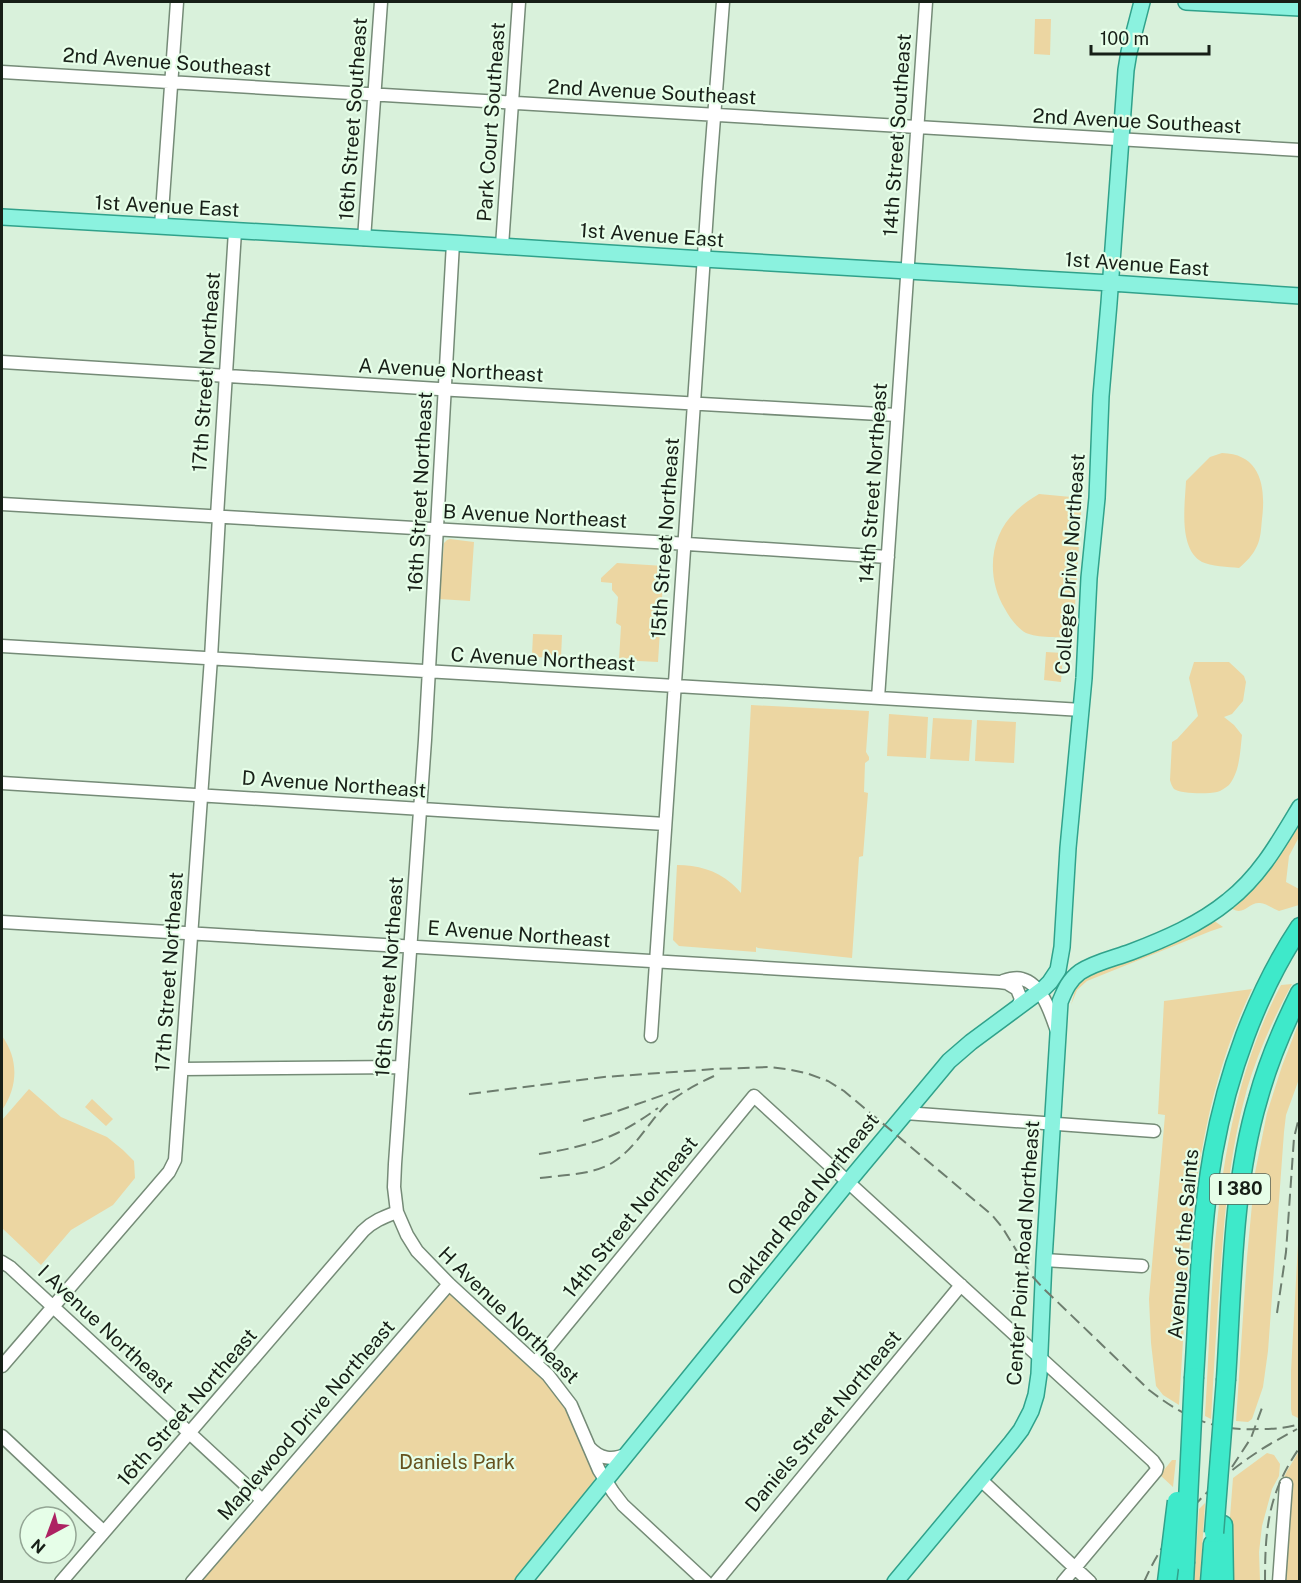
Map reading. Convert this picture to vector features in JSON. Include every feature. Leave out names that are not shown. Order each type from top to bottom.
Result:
[{"type":"highway","name":"Avenue of the Saints","points":[[1184,1572],[1194,1377],[1206,1210],[1213,1153],[1232,1073],[1257,1009],[1299,927]]},
{"type":"highway","name":"I 380","points":[[1210,1581],[1219,1529],[1218,1467],[1236,1228],[1244,1162],[1254,1111],[1265,1076],[1296,999]]},
{"type":"highway","points":[[1167,1581],[1191,1422]]},
{"type":"highway","points":[[1219,1529],[1224,1581]]},
{"type":"main road","name":"College Drive Northeast","points":[[1068,848],[1082,710],[1089,571],[1097,498],[1101,396],[1121,140],[1129,52],[1142,2]]},
{"type":"main road","points":[[1186,2],[1299,8]]},
{"type":"main road","name":"1st Avenue East","points":[[2,218],[453,243],[1299,296]]},
{"type":"main road","name":"Center Point Road Northeast","points":[[895,1581],[1021,1430],[1036,1395],[1060,1002],[1065,988],[1078,974],[1089,967],[1170,935],[1209,915],[1229,901],[1264,865],[1299,807]]},
{"type":"main road","name":"Oakland Road Northeast","points":[[524,1581],[954,1055],[1050,982],[1058,970],[1062,947],[1068,848]]},
{"type":"main road","points":[[1062,947],[1074,964],[1089,967]]},
{"type":"street","points":[[161,226],[177,2]]},
{"type":"street","name":"16th Street Southeast","points":[[364,239],[381,2]]},
{"type":"street","name":"Park Court Southeast","points":[[502,246],[519,2]]},
{"type":"street","name":"15th Street Northeast","points":[[651,1036],[703,259],[723,2]]},
{"type":"street","name":"14th Street Southeast","points":[[907,271],[926,2]]},
{"type":"street","name":"2nd Avenue Southeast","points":[[2,72],[1299,150]]},
{"type":"street","name":"17th Street Northeast","points":[[2,1366],[170,1172],[175,1161],[211,658],[236,231]]},
{"type":"street","name":"16th Street Northeast","points":[[62,1581],[363,1231],[371,1223],[397,1212],[394,1187],[429,671],[453,243]]},
{"type":"street","name":"14th Street Northeast","points":[[878,698],[907,271]]},
{"type":"street","name":"A Avenue Northeast","points":[[2,362],[897,415]]},
{"type":"street","name":"B Avenue Northeast","points":[[2,504],[685,543],[888,557]]},
{"type":"street","name":"C Avenue Northeast","points":[[2,646],[1082,710]]},
{"type":"street","name":"D Avenue Northeast","points":[[2,783],[665,824]]},
{"type":"street","name":"E Avenue Northeast","points":[[2,922],[999,982],[1020,978],[1031,983],[1039,992]]},
{"type":"street","points":[[999,982],[1007,983],[1017,989],[1022,999],[1017,1009]]},
{"type":"street","points":[[1039,992],[1059,1030]]},
{"type":"street","points":[[182,1069],[402,1067]]},
{"type":"street","name":"14th Street Northeast","points":[[535,1363],[754,1096],[848,1182]]},
{"type":"street","points":[[905,1113],[1154,1131]]},
{"type":"street","points":[[848,1182],[1157,1467],[1156,1472],[1063,1581]]},
{"type":"street","name":"H Avenue Northeast","points":[[397,1212],[411,1243],[424,1259],[559,1387],[579,1420],[588,1447],[605,1481],[623,1505],[706,1581]]},
{"type":"street","points":[[1044,1260],[1142,1266]]},
{"type":"street","name":"I Avenue Northeast","points":[[2,1262],[53,1306],[262,1500]]},
{"type":"street","name":"Maplewood Drive Northeast","points":[[192,1581],[449,1284]]},
{"type":"street","name":"Daniels Street Northeast","points":[[716,1581],[961,1285]]},
{"type":"street","points":[[2,1436],[104,1532]]},
{"type":"street","points":[[588,1447],[595,1454],[605,1458],[615,1459],[628,1453]]},
{"type":"street","points":[[981,1480],[1090,1581]]},
{"type":"street","points":[[1279,1581],[1286,1484]]},
{"type":"green space","points":[[1035,19],[1051,19],[1050,55],[1034,54]]},
{"type":"green space","points":[[1222,453],[1245,459],[1253,466],[1258,474],[1263,495],[1259,540],[1247,561],[1239,568],[1202,562],[1194,556],[1186,537],[1184,513],[1186,481],[1210,457]]},
{"type":"green space","points":[[1039,494],[1082,498],[1073,638],[1036,636],[1023,631],[1007,612],[995,584],[993,558],[1000,532],[1016,511]]},
{"type":"green space","points":[[450,539],[474,542],[470,601],[439,599],[444,543]]},
{"type":"green space","points":[[617,563],[664,566],[658,662],[619,660],[621,626],[616,623],[618,597],[612,590],[612,583],[601,582],[601,578]]},
{"type":"green space","points":[[533,634],[562,635],[561,658],[533,657]]},
{"type":"green space","points":[[1046,652],[1063,653],[1061,682],[1044,680]]},
{"type":"green space","points":[[1194,662],[1229,662],[1244,676],[1246,682],[1243,701],[1232,714],[1224,717],[1242,735],[1237,768],[1229,785],[1217,792],[1177,791],[1170,780],[1172,742],[1198,716],[1189,678]]},
{"type":"green space","points":[[751,705],[869,711],[866,752],[869,760],[865,763],[864,792],[868,793],[863,856],[859,857],[852,958],[756,947],[756,952],[679,946],[673,940],[677,865],[699,867],[713,872],[725,878],[741,893]]},
{"type":"green space","points":[[889,714],[928,717],[926,758],[887,756]]},
{"type":"green space","points":[[933,718],[972,720],[969,761],[930,759]]},
{"type":"green space","points":[[977,720],[1016,722],[1014,763],[975,761]]},
{"type":"green space","points":[[1299,822],[1299,837],[1289,856],[1286,882],[1299,889],[1299,905],[1279,911],[1260,903],[1239,911],[1231,908],[1266,874]]},
{"type":"green space","points":[[1213,920],[1223,927],[1087,981],[1077,990],[1071,1005],[1075,990],[1073,988],[1092,973],[1167,946]]},
{"type":"green space","points":[[1292,984],[1256,1062],[1237,1132],[1224,1220],[1211,1419],[1205,1416],[1211,1306],[1220,1196],[1229,1141],[1241,1088],[1258,1035],[1281,985]]},
{"type":"green space","points":[[1252,989],[1231,1039],[1215,1090],[1203,1142],[1190,1245],[1179,1405],[1163,1395],[1156,1386],[1149,1299],[1165,1115],[1158,1114],[1164,1001]]},
{"type":"green space","points":[[1299,1022],[1299,1079],[1286,1115],[1284,1132],[1268,1351],[1263,1387],[1252,1419],[1248,1422],[1236,1421],[1255,1173],[1267,1113]]},
{"type":"green space","points":[[2,1036],[8,1045],[14,1063],[14,1083],[2,1110]]},
{"type":"green space","points":[[29,1089],[61,1117],[107,1137],[134,1161],[135,1178],[113,1205],[71,1230],[41,1265],[2,1228],[2,1120]]},
{"type":"green space","points":[[92,1099],[113,1119],[106,1126],[85,1107]]},
{"type":"green space","points":[[1299,1226],[1300,1417],[1298,1418],[1292,1415],[1291,1409],[1291,1371]]},
{"type":"green space","name":"Daniels Park","points":[[449,1294],[454,1296],[539,1375],[564,1406],[572,1420],[595,1478],[593,1485],[515,1581],[197,1582],[444,1297]]},
{"type":"green space","points":[[1299,1451],[1299,1581],[1285,1581],[1281,1484]]},
{"type":"green space","points":[[1267,1453],[1274,1455],[1280,1464],[1279,1476],[1272,1489],[1262,1526],[1259,1552],[1260,1581],[1229,1582],[1233,1478]]},
{"type":"green space","points":[[1172,1460],[1176,1460],[1173,1487],[1160,1475]]},
{"type":"green space","points":[[1205,1503],[1200,1581],[1194,1581],[1199,1509]]},
{"type":"railway","points":[[469,1094],[604,1077],[769,1067],[806,1073],[828,1081],[844,1091],[992,1215],[1032,1276],[1149,1390],[1189,1416],[1215,1425],[1229,1428],[1272,1429],[1300,1424]]},
{"type":"railway","points":[[540,1178],[586,1172],[612,1163],[634,1143],[666,1105],[689,1089],[714,1076]]},
{"type":"railway","points":[[583,1121],[683,1088]]},
{"type":"railway","points":[[539,1154],[604,1139],[631,1126],[658,1108]]},
{"type":"railway","points":[[1277,1313],[1286,1252],[1294,1138],[1300,1113]]},
{"type":"railway","points":[[1232,1467],[1251,1438],[1263,1405]]},
{"type":"railway","points":[[1144,1582],[1153,1563],[1177,1526],[1206,1493],[1239,1465],[1297,1429]]},
{"type":"railway","points":[[1265,1582],[1266,1545],[1275,1496],[1289,1464],[1300,1447]]}]
